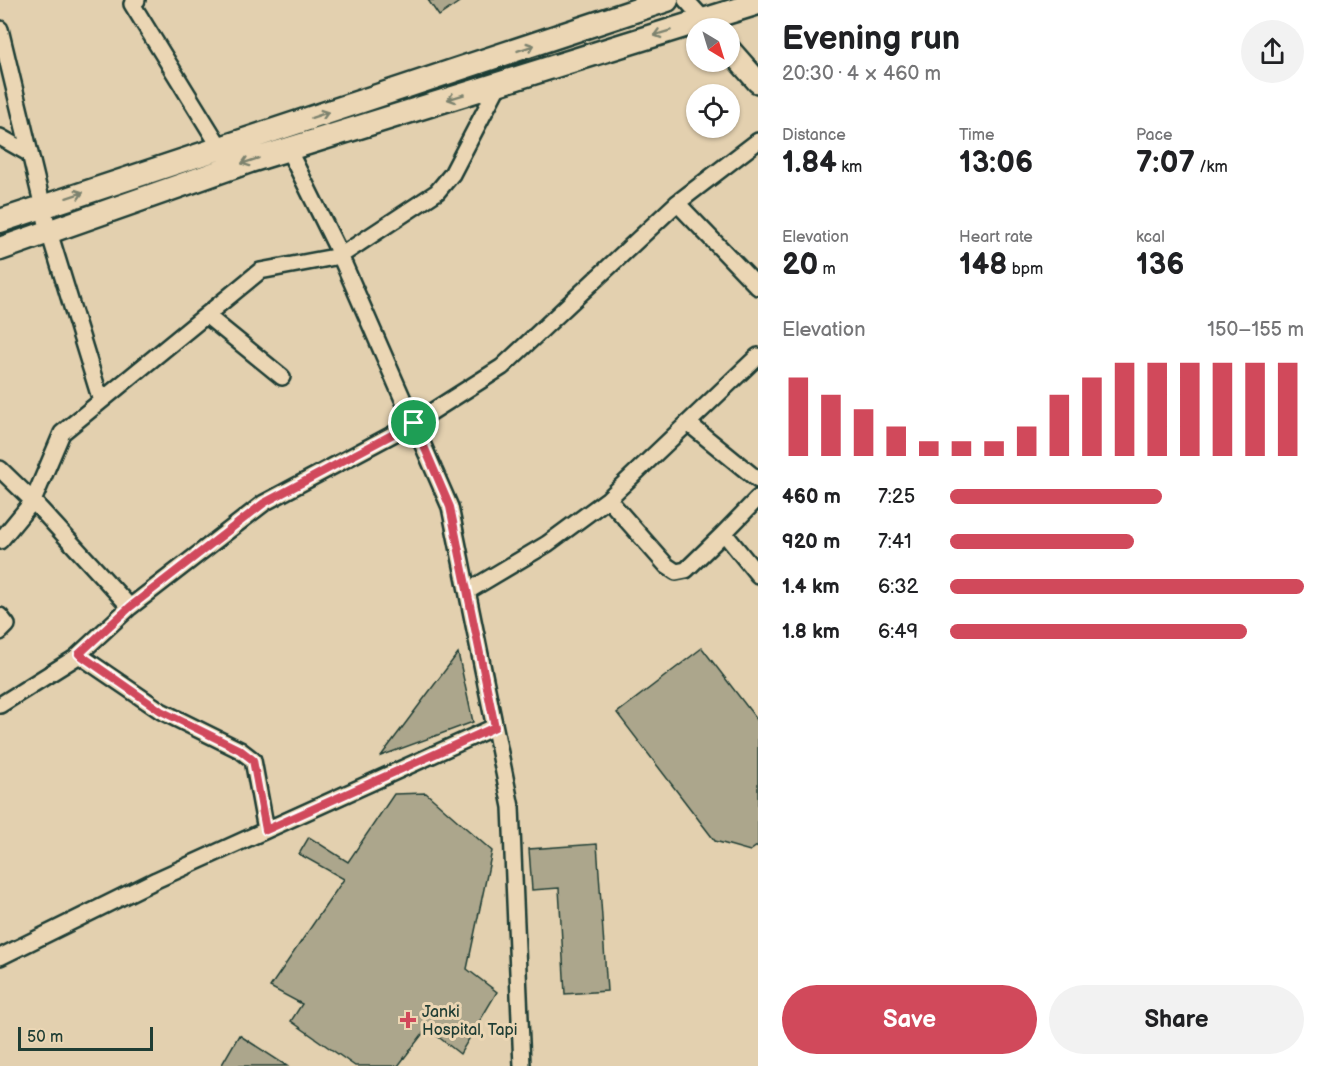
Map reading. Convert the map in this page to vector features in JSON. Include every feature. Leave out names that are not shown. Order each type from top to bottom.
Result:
[{"type":"main road","points":[[0,221],[667,0]]},
{"type":"main road","points":[[722,18],[758,3]]},
{"type":"main road","points":[[0,249],[288,150],[499,84],[686,30]]},
{"type":"street","points":[[137,0],[132,4],[220,147]]},
{"type":"street","points":[[686,0],[702,18]]},
{"type":"street","points":[[0,29],[49,232],[101,401]]},
{"type":"street","points":[[740,62],[758,82]]},
{"type":"street","points":[[0,541],[33,501],[62,433],[260,271],[340,256],[437,192],[452,174],[499,84]]},
{"type":"street","points":[[0,137],[30,154]]},
{"type":"street","points":[[0,705],[79,654],[130,607],[264,503],[414,423],[502,367],[677,203],[758,141]]},
{"type":"street","points":[[288,150],[340,256],[450,507],[511,807],[522,1066]]},
{"type":"street","points":[[677,203],[758,287]]},
{"type":"street","points":[[206,315],[282,377]]},
{"type":"street","points":[[468,591],[547,544],[608,499],[758,356]]},
{"type":"street","points":[[688,423],[758,480]]},
{"type":"street","points":[[0,469],[33,501],[130,607]]},
{"type":"street","points":[[608,499],[667,566],[676,572],[686,570],[758,498]]},
{"type":"street","points":[[724,533],[758,575]]},
{"type":"street","points":[[0,616],[7,625],[0,632]]},
{"type":"street","points":[[79,654],[161,711],[240,750],[253,760],[266,830]]},
{"type":"street","points":[[0,957],[156,880],[495,727]]},
{"type":"building","points":[[428,0],[462,0],[439,16]]},
{"type":"building","points":[[702,648],[758,721],[758,845],[750,851],[715,841],[617,713]]},
{"type":"building","points":[[458,653],[473,722],[381,756]]},
{"type":"building","points":[[426,793],[492,851],[467,969],[497,992],[460,1054],[427,1028],[398,1066],[355,1066],[291,1021],[302,1004],[270,987],[344,879],[299,854],[309,837],[348,862],[394,794]]},
{"type":"building","points":[[597,844],[607,991],[565,994],[559,888],[532,890],[529,849]]},
{"type":"building","points":[[239,1035],[287,1066],[221,1066]]},
{"type":"place","name":"Janki Hospital, Tapi","points":[[408,1020]]},
{"type":"route","points":[[414,423],[450,507],[495,727],[266,830],[253,760],[240,750],[161,711],[79,654],[130,607],[264,503],[414,423]]}]
